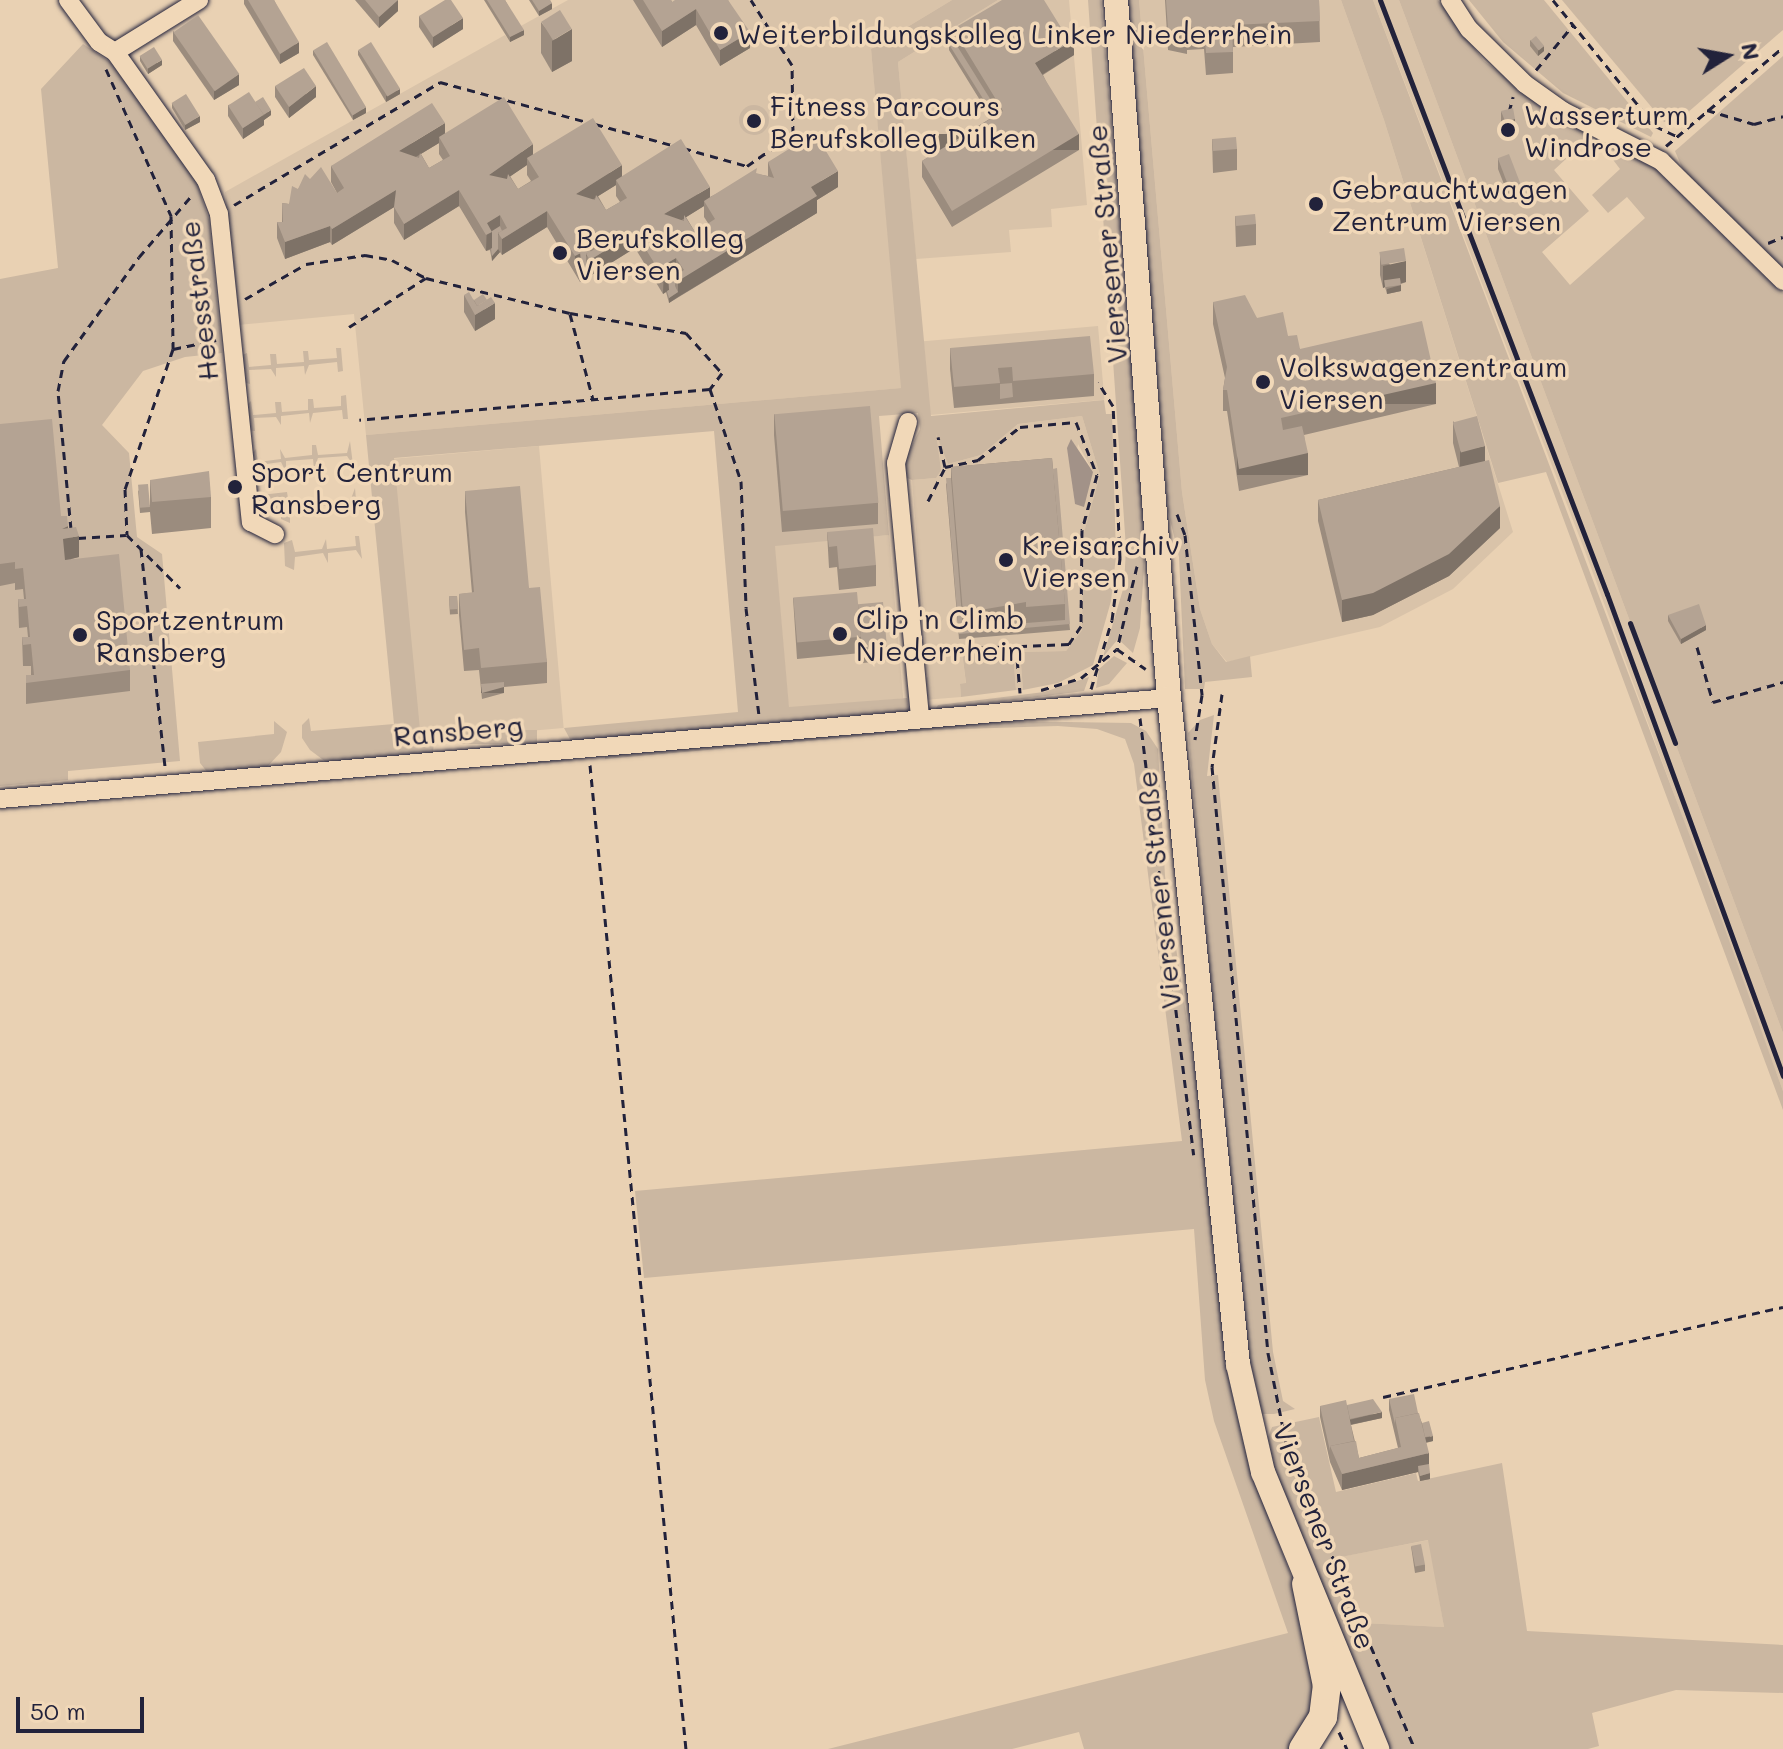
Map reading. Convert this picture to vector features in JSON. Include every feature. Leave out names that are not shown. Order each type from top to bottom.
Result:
[{"type":"highway","points":[[1303,1749],[1323,1717],[1327,1686],[1306,1584]]},
{"type":"main road","name":"Viersener Straße","points":[[1116,0],[1169,698],[1238,1364],[1263,1472],[1306,1584],[1377,1749]]},
{"type":"street","name":"Heesstraße","points":[[68,0],[99,42],[115,52],[206,180],[219,214],[251,522],[275,534]]},
{"type":"street","points":[[115,52],[199,0]]},
{"type":"street","points":[[1450,0],[1469,29],[1525,84],[1563,111],[1661,161],[1783,281]]},
{"type":"street","points":[[908,422],[896,463],[920,718]]},
{"type":"street","name":"Ransberg","points":[[0,799],[1169,698]]},
{"type":"path","points":[[219,214],[440,82],[747,166],[789,139],[795,93],[792,65],[751,0]]},
{"type":"path","points":[[1553,0],[1655,126],[1679,137]]},
{"type":"path","points":[[1665,146],[1783,47]]},
{"type":"path","points":[[115,52],[105,70],[171,216],[173,349],[125,489],[127,535],[180,588]]},
{"type":"path","points":[[1524,65],[1544,82]]},
{"type":"path","points":[[1707,110],[1754,124],[1783,116]]},
{"type":"path","points":[[127,535],[72,538],[58,391],[74,341],[171,216],[206,180]]},
{"type":"path","points":[[228,308],[306,264],[365,255],[392,260],[426,278],[570,313],[686,333],[722,373],[710,389],[359,420]]},
{"type":"path","points":[[349,327],[426,278]]},
{"type":"path","points":[[570,313],[593,399]]},
{"type":"path","points":[[173,349],[231,338]]},
{"type":"path","points":[[1089,704],[1112,620],[1120,558],[1113,406],[1098,382]]},
{"type":"path","points":[[710,389],[741,481],[746,608],[759,732]]},
{"type":"path","points":[[945,467],[978,460],[1020,427],[1076,422],[1097,475],[1082,530],[1080,629],[1060,649],[1016,646],[947,649]]},
{"type":"path","points":[[928,501],[945,467],[938,437]]},
{"type":"path","points":[[1174,506],[1185,535],[1202,695],[1195,751]]},
{"type":"path","points":[[141,549],[167,784]]},
{"type":"path","points":[[1016,646],[1020,693]]},
{"type":"path","points":[[1697,647],[1713,702],[1783,682]]},
{"type":"path","points":[[1222,694],[1212,767],[1273,1383],[1288,1453],[1415,1749]]},
{"type":"path","points":[[588,747],[686,1749]]},
{"type":"path","points":[[1383,1397],[1783,1307]]},
{"type":"shaded area","name":"Berufskolleg Viersen","points":[[568,0],[952,0],[871,49],[902,388],[366,435],[354,314],[238,325],[225,192],[505,35],[510,42],[523,35],[519,27]]},
{"type":"shaded area","points":[[952,0],[998,0],[898,62],[931,416],[1104,400],[1106,414],[1112,414],[1116,556],[1111,601],[1093,665],[1058,683],[1023,690],[1020,652],[1066,651],[1082,630],[1084,533],[1100,475],[1082,416],[1018,424],[981,455],[948,464],[936,434],[941,470],[936,478],[912,480],[905,477],[904,462],[920,429],[918,413],[879,416],[889,535],[775,546],[789,707],[907,698],[909,711],[571,741],[564,728],[738,712],[714,431],[394,458],[421,740],[434,739],[433,754],[326,762],[310,750],[302,738],[302,725],[309,718],[311,731],[394,724],[366,435],[901,388],[871,49]]},
{"type":"shaded area","points":[[998,0],[1069,0],[1087,205],[1051,209],[1052,227],[1009,230],[1011,252],[916,259],[898,62]]},
{"type":"shaded area","points":[[1088,0],[1101,0],[1146,536],[1140,628],[1133,653],[1118,639],[1103,657],[1124,586],[1126,548]]},
{"type":"shaded area","points":[[1126,0],[1139,0],[1182,492],[1200,609],[1212,644],[1226,662],[1250,656],[1252,677],[1205,682],[1204,689],[1185,689],[1179,557],[1168,511]]},
{"type":"shaded area","points":[[1139,0],[1341,0],[1384,120],[1513,532],[1453,589],[1380,627],[1227,662],[1212,644],[1200,609],[1182,492]]},
{"type":"shaded area","points":[[1341,0],[1373,0],[1721,918],[1783,1091],[1783,1110],[1546,472],[1498,483],[1384,120]]},
{"type":"shaded area","points":[[1373,0],[1399,0],[1783,1033],[1783,1091],[1586,554]]},
{"type":"shaded area","points":[[1399,0],[1438,0],[1484,61],[1561,118],[1593,134],[1554,170],[1589,211],[1542,252],[1570,285],[1645,218],[1627,197],[1608,213],[1592,195],[1620,169],[1611,157],[1626,149],[1660,165],[1725,227],[1783,293],[1783,1033]]},
{"type":"shaded area","points":[[1469,0],[1544,0],[1653,133],[1651,137],[1563,93],[1503,42]]},
{"type":"shaded area","points":[[1562,0],[1783,0],[1783,30],[1679,120],[1664,122]]},
{"type":"shaded area","points":[[83,44],[116,66],[195,178],[209,220],[222,353],[185,357],[143,371],[102,425],[129,453],[137,537],[162,554],[180,761],[68,771],[68,780],[0,786],[0,279],[58,268],[41,89]]},
{"type":"shaded area","points":[[1783,56],[1783,274],[1683,170],[1675,151]]},
{"type":"shaded area","name":"Fitness Parcours Berufskolleg Dülken","points":[[754,105],[765,109],[769,120],[765,131],[754,135],[743,131],[739,120],[743,109]]},
{"type":"shaded area","points":[[1098,326],[1104,400],[930,415],[924,341]]},
{"type":"shaded area","points":[[336,348],[341,348],[343,371],[338,372],[337,362],[309,365],[305,375],[304,366],[276,368],[276,377],[271,369],[249,370],[250,384],[243,382],[242,355],[247,353],[249,367],[271,365],[270,354],[276,354],[277,364],[304,362],[303,351],[308,351],[309,360],[337,358]]},
{"type":"shaded area","points":[[346,395],[348,419],[343,419],[342,410],[313,413],[310,423],[309,413],[281,416],[281,425],[276,417],[254,418],[255,431],[246,430],[244,408],[251,401],[253,415],[276,413],[275,402],[281,402],[282,412],[308,410],[308,399],[313,399],[314,408],[341,406],[341,396]]},
{"type":"shaded area","points":[[1082,416],[1100,475],[1082,630],[1066,651],[1020,652],[1023,690],[1016,690],[1013,652],[962,652],[966,684],[960,684],[961,697],[924,700],[923,679],[928,677],[912,480],[936,478],[936,434],[940,433],[948,464],[981,455],[1018,424]],"holes":[[[1078,444],[1093,472],[1075,504],[1072,479]]]},
{"type":"shaded area","points":[[1071,439],[1093,472],[1084,507],[1075,504],[1067,448]]},
{"type":"shaded area","points":[[350,441],[353,465],[347,456],[318,458],[314,469],[313,459],[286,461],[286,472],[281,462],[259,465],[258,478],[250,475],[249,456],[256,449],[258,462],[281,459],[280,449],[285,458],[312,455],[312,445],[316,445],[318,455],[347,453]]},
{"type":"shaded area","points":[[539,446],[564,728],[418,741],[394,459]]},
{"type":"shaded area","points":[[355,488],[357,512],[351,503],[323,506],[324,516],[318,507],[290,509],[290,523],[281,519],[281,513],[255,515],[254,503],[261,495],[287,492],[289,505],[318,503],[317,492],[323,502],[351,499]]},
{"type":"shaded area","points":[[889,535],[903,698],[789,708],[774,545]]},
{"type":"shaded area","points":[[355,536],[359,536],[362,559],[356,550],[328,553],[328,563],[323,553],[295,557],[294,570],[285,566],[284,543],[292,540],[295,552],[322,549],[326,539],[327,549],[356,546]]},
{"type":"shaded area","points":[[962,652],[1013,652],[1016,690],[961,697],[960,684],[966,683]]},
{"type":"shaded area","points":[[1114,656],[1127,663],[1109,684],[1096,688],[1099,669]]},
{"type":"shaded area","points":[[1089,677],[1084,691],[935,710],[938,705],[1044,692]]},
{"type":"shaded area","points":[[1214,715],[1207,776],[1218,775],[1273,1352],[1283,1401],[1295,1409],[1274,1414],[1258,1414],[1249,1394],[1188,733],[1200,720]]},
{"type":"shaded area","points":[[274,721],[287,732],[281,752],[266,768],[208,773],[200,763],[198,742],[274,734]]},
{"type":"shaded area","points":[[1004,721],[1131,723],[1146,731],[1158,749],[1165,876],[1259,1491],[1298,1594],[1318,1702],[1295,1749],[1084,1749],[1079,1732],[1012,1749],[828,1749],[1288,1633],[1214,1421],[1205,1380],[1194,1229],[644,1278],[635,1191],[1182,1141],[1134,764],[1125,739],[1097,729],[1058,726],[932,730],[605,759],[605,753]]},
{"type":"shaded area","points":[[459,730],[537,730],[537,744],[459,744]]},
{"type":"shaded area","points":[[563,760],[573,761],[401,772]]},
{"type":"shaded area","points":[[1319,1417],[1336,1492],[1416,1473],[1418,1481],[1502,1463],[1527,1631],[1783,1645],[1783,1693],[1676,1690],[1592,1713],[1599,1746],[1588,1749],[1390,1749],[1265,1445],[1272,1427]],"holes":[[[1428,1540],[1444,1627],[1363,1623],[1336,1558]]]},
{"type":"shaded area","points":[[1429,1540],[1444,1627],[1363,1623],[1335,1558]]},
{"type":"building","points":[[248,0],[274,0],[299,42],[280,54]]},
{"type":"building","points":[[365,0],[398,0],[379,17]]},
{"type":"building","points":[[445,0],[451,0],[463,18],[433,37],[419,16]]},
{"type":"building","points":[[487,0],[505,0],[524,30],[510,37]]},
{"type":"building","points":[[532,0],[550,0],[552,3],[539,11]]},
{"type":"building","points":[[643,0],[728,0],[750,32],[720,50],[696,9],[662,31]]},
{"type":"building","points":[[1002,0],[1044,0],[1070,42],[1035,63],[1079,134],[952,211],[922,161],[1003,111],[953,29]]},
{"type":"building","points":[[1166,0],[1319,0],[1320,21],[1232,25],[1233,52],[1206,53],[1204,27],[1186,28],[1187,33],[1168,29]]},
{"type":"building","points":[[560,10],[572,29],[553,40],[541,22]]},
{"type":"building","points":[[198,15],[239,74],[215,91],[173,32]]},
{"type":"building","points":[[1536,36],[1544,46],[1539,51],[1531,40]]},
{"type":"building","points":[[954,41],[1000,114],[994,117],[949,44]]},
{"type":"building","points":[[327,42],[366,107],[352,115],[313,50]]},
{"type":"building","points":[[371,42],[400,89],[387,97],[358,50]]},
{"type":"building","points":[[154,47],[162,60],[148,69],[140,56]]},
{"type":"building","points":[[304,68],[316,86],[289,107],[275,86]]},
{"type":"building","points":[[249,92],[264,115],[243,128],[228,106]]},
{"type":"building","points":[[186,94],[200,116],[185,125],[172,103]]},
{"type":"building","points":[[263,97],[271,110],[264,115],[255,102]]},
{"type":"building","points":[[504,97],[533,144],[489,175],[507,179],[508,174],[518,189],[539,177],[527,158],[593,118],[622,165],[576,194],[595,200],[596,195],[606,210],[627,198],[616,180],[681,139],[710,187],[664,214],[684,221],[684,215],[695,232],[715,219],[704,201],[757,168],[756,173],[774,178],[768,162],[815,133],[838,171],[811,187],[817,196],[678,281],[675,275],[684,270],[676,258],[664,265],[669,274],[663,277],[635,232],[590,260],[586,254],[595,249],[588,236],[575,244],[581,253],[575,256],[547,211],[502,239],[498,233],[507,228],[500,215],[487,223],[492,232],[486,235],[459,190],[404,224],[394,207],[396,190],[332,229],[330,226],[285,242],[277,222],[283,222],[282,203],[289,204],[292,186],[298,189],[305,174],[310,179],[321,167],[337,193],[344,188],[331,166],[432,103],[445,123],[399,151],[419,158],[420,153],[429,168],[450,156],[439,137]]},
{"type":"building","points":[[1513,108],[1515,119],[1505,121],[1501,111]]},
{"type":"building","points":[[1236,137],[1237,149],[1213,151],[1212,139]]},
{"type":"building","points":[[1509,154],[1522,188],[1511,192],[1498,158]]},
{"type":"building","points":[[1255,214],[1256,224],[1236,226],[1235,216]]},
{"type":"building","points":[[500,226],[502,231],[498,233],[498,249],[492,256],[492,231]]},
{"type":"building","points":[[588,247],[591,252],[586,254],[586,270],[580,276],[575,267],[581,264],[580,252]]},
{"type":"building","points":[[1404,248],[1406,261],[1381,265],[1379,252]]},
{"type":"building","points":[[676,268],[679,273],[675,275],[678,292],[669,298],[668,273]]},
{"type":"building","points":[[1400,278],[1401,285],[1385,287],[1384,280]]},
{"type":"building","points":[[469,292],[477,306],[491,297],[495,303],[475,315],[464,295]]},
{"type":"building","points":[[483,294],[487,300],[477,306],[474,300]]},
{"type":"building","points":[[1245,295],[1257,318],[1283,312],[1288,336],[1297,335],[1300,349],[1422,321],[1436,383],[1281,418],[1283,430],[1302,426],[1308,453],[1239,469],[1227,390],[1223,390],[1227,367],[1213,302]]},
{"type":"building","points":[[1090,336],[1094,374],[1013,381],[1012,367],[998,368],[1000,383],[954,387],[950,348]]},
{"type":"building","points":[[1012,383],[1013,397],[1000,399],[1000,384]]},
{"type":"building","points":[[870,406],[878,503],[783,511],[774,414]]},
{"type":"building","points":[[1477,416],[1485,446],[1461,452],[1453,422]]},
{"type":"building","points":[[52,419],[61,516],[67,516],[68,526],[62,529],[76,527],[79,536],[63,539],[65,560],[119,554],[130,670],[26,683],[26,675],[34,675],[31,644],[23,645],[22,637],[30,637],[27,606],[19,607],[18,599],[26,599],[23,568],[15,569],[15,562],[0,564],[0,424]]},
{"type":"building","points":[[1052,458],[1065,604],[1026,607],[1026,602],[963,613],[951,467]]},
{"type":"building","points":[[1489,460],[1500,506],[1449,554],[1373,593],[1342,600],[1318,500]]},
{"type":"building","points":[[1057,468],[1070,624],[959,634],[946,478],[951,478],[963,629],[1026,618],[1026,623],[1065,620],[1053,469]]},
{"type":"building","points":[[209,471],[211,497],[152,502],[150,480]]},
{"type":"building","points":[[148,484],[150,507],[140,508],[138,485]]},
{"type":"building","points":[[520,486],[529,588],[540,587],[547,662],[481,668],[479,648],[464,650],[459,594],[474,592],[465,491]]},
{"type":"building","points":[[873,528],[876,565],[839,569],[837,546],[829,547],[827,532]]},
{"type":"building","points":[[857,592],[861,637],[797,642],[793,598]]},
{"type":"building","points":[[457,596],[458,609],[450,610],[449,597]]},
{"type":"building","points":[[883,602],[887,650],[862,652],[858,604]]},
{"type":"building","points":[[1699,604],[1706,625],[1681,639],[1668,615]]},
{"type":"building","points":[[504,682],[504,687],[482,693],[481,684]]},
{"type":"building","points":[[1414,1394],[1418,1413],[1395,1418],[1395,1424],[1389,1399]]},
{"type":"building","points":[[1373,1399],[1382,1412],[1350,1419],[1347,1405]]},
{"type":"building","points":[[1346,1400],[1354,1441],[1330,1446],[1330,1451],[1320,1406]]},
{"type":"building","points":[[1419,1413],[1429,1453],[1342,1474],[1330,1446],[1356,1441],[1359,1458],[1401,1447],[1395,1418]]},
{"type":"building","points":[[1429,1421],[1433,1436],[1425,1437],[1422,1423]]},
{"type":"building","points":[[1429,1464],[1430,1473],[1420,1476],[1418,1466]]},
{"type":"building","points":[[1421,1544],[1425,1565],[1415,1567],[1411,1546]]},
{"type":"railway","points":[[1380,0],[1607,594],[1783,1076]]},
{"type":"railway","points":[[1630,623],[1675,743]]},
{"type":"place","name":"Weiterbildungskolleg Linker Niederrhein","points":[[721,33]]},
{"type":"place","name":"Fitness Parcours Berufskolleg Dülken","points":[[754,121]]},
{"type":"place","name":"Wasserturm Windrose","points":[[1508,130]]},
{"type":"place","name":"Gebrauchtwagen Zentrum Viersen","points":[[1316,204]]},
{"type":"place","name":"Berufskolleg Viersen","points":[[560,253]]},
{"type":"place","name":"Volkswagenzentraum Viersen","points":[[1263,382]]},
{"type":"place","name":"Sport Centrum Ransberg","points":[[235,487]]},
{"type":"place","name":"Kreisarchiv Viersen","points":[[1006,560]]},
{"type":"place","name":"Clip 'n Climb Niederrhein","points":[[840,634]]},
{"type":"place","name":"Sportzentrum Ransberg","points":[[80,635]]}]
